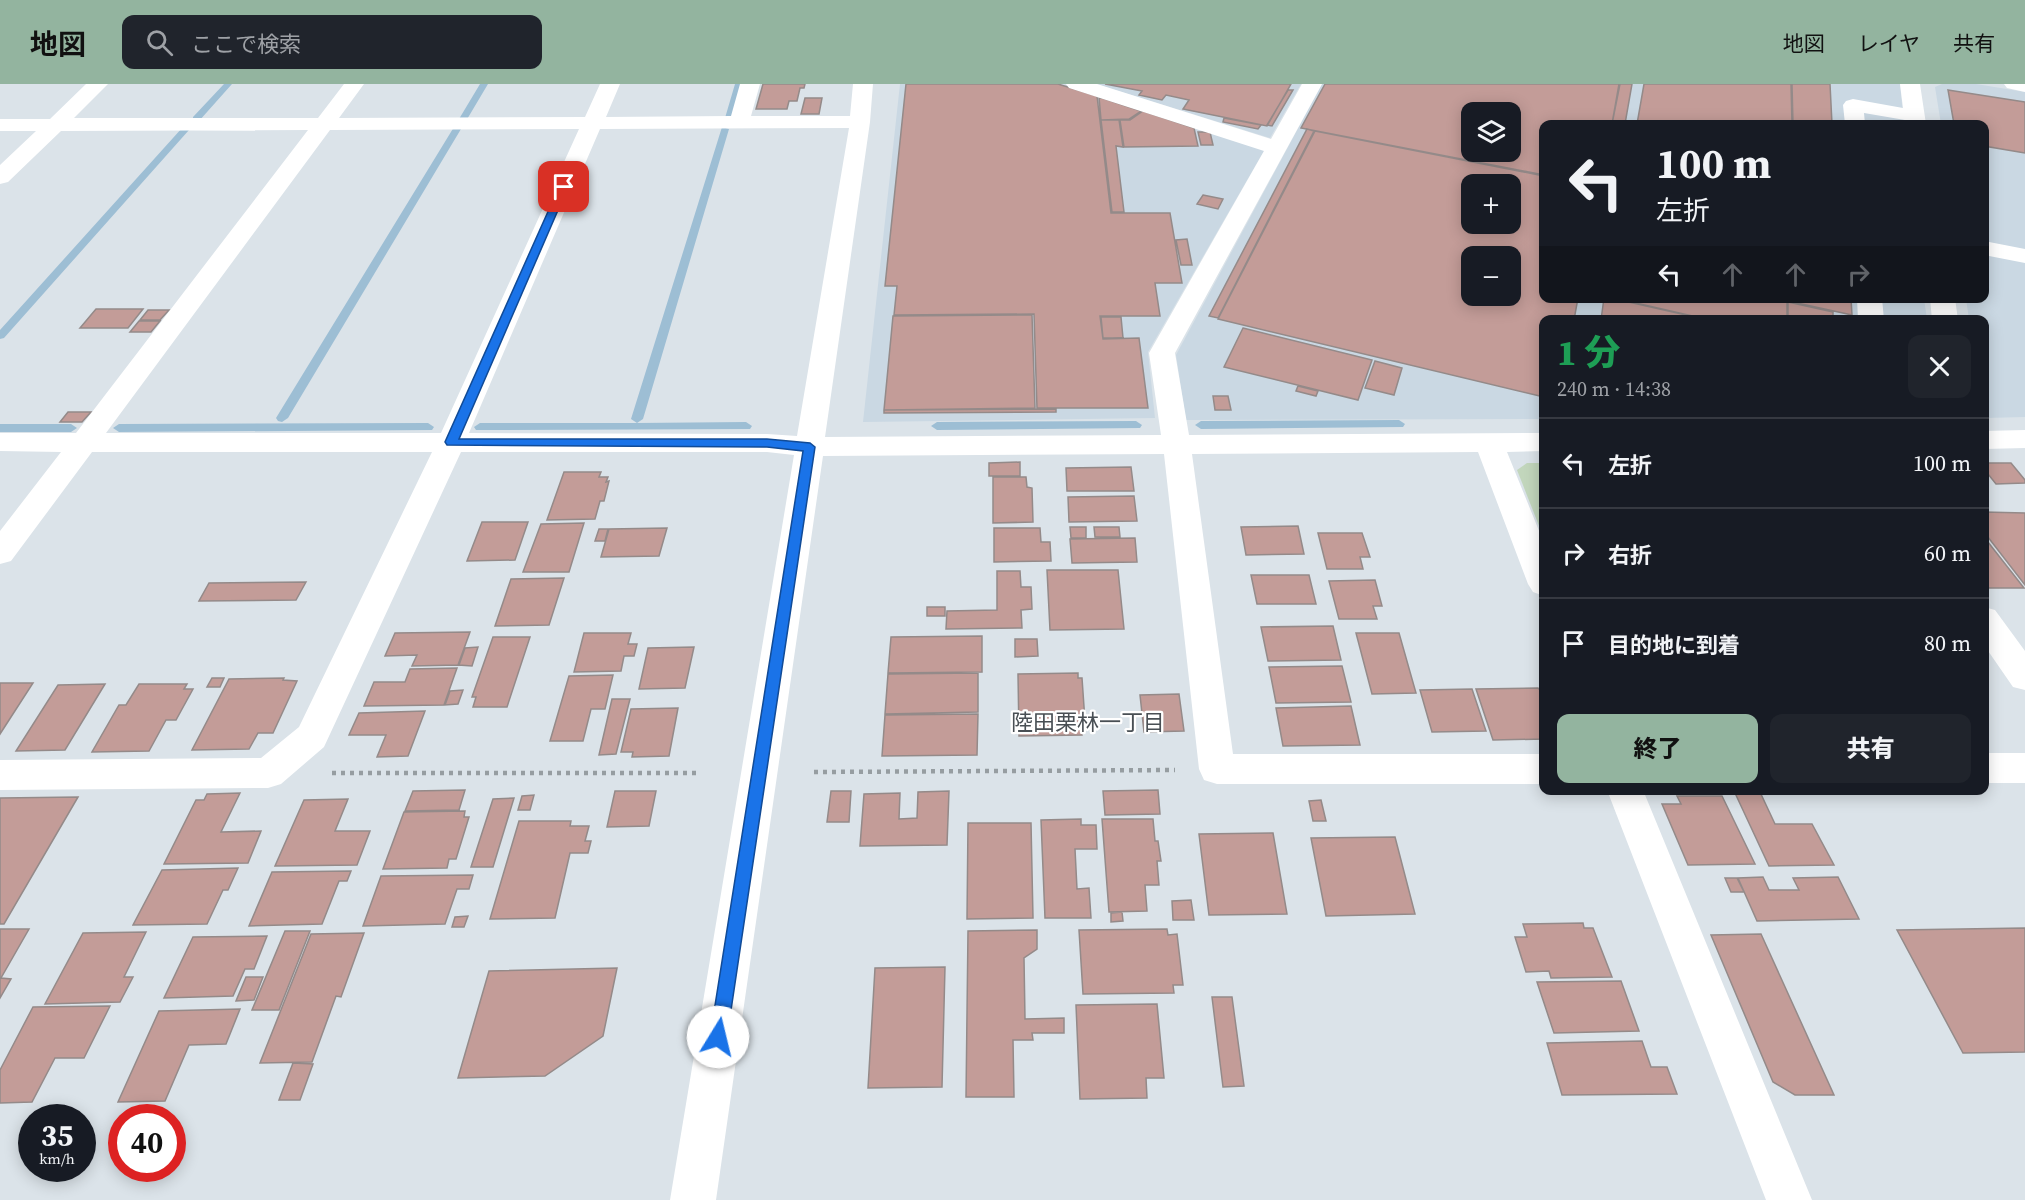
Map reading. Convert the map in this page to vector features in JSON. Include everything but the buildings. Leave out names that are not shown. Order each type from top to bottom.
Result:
[{"type":"street","points":[[0,177],[98,84]]},
{"type":"street","points":[[0,553],[354,84]]},
{"type":"street","points":[[0,775],[268,773],[312,737],[451,442],[610,84]]},
{"type":"street","points":[[740,123],[750,84]]},
{"type":"street","points":[[693,1200],[860,122],[863,84]]},
{"type":"street","points":[[1076,84],[1276,148]]},
{"type":"street","points":[[1312,84],[1162,353],[1177,445],[1217,769],[1539,769]]},
{"type":"street","points":[[1855,120],[1853,105],[1916,120],[1911,84]]},
{"type":"street","points":[[2014,84],[2025,86]]},
{"type":"street","points":[[0,124],[860,122]]},
{"type":"street","points":[[1989,249],[2025,256]]},
{"type":"street","points":[[1989,440],[2025,440]]},
{"type":"street","points":[[0,442],[767,443],[810,447],[1539,442]]},
{"type":"street","points":[[1489,443],[1539,571]]},
{"type":"street","points":[[1989,626],[2025,677]]},
{"type":"street","points":[[1989,768],[2025,768]]},
{"type":"street","points":[[1627,795],[1789,1200]]},
{"type":"path","points":[[814,772],[1217,769]]},
{"type":"path","points":[[268,773],[698,773]]},
{"type":"shaded area","points":[[900,84],[1063,84],[1265,149],[1148,352],[1155,418],[863,422]]},
{"type":"shaded area","points":[[1096,84],[1301,84],[1270,138]]},
{"type":"shaded area","points":[[1322,84],[1900,84],[1904,120],[1539,120],[1539,303],[1925,303],[1926,315],[1539,315],[1539,419],[1186,420],[1176,355]]},
{"type":"shaded area","points":[[1942,84],[1976,84],[2025,92],[2025,417],[1989,418],[1989,315],[1968,315],[1967,303],[1989,303],[1989,120],[1940,120],[1935,87]]},
{"type":"green space","points":[[1527,463],[1539,463],[1539,526],[1517,470]]},
{"type":"waterway","points":[[196,119],[228,84]]},
{"type":"waterway","points":[[463,119],[484,84]]},
{"type":"waterway","points":[[729,118],[739,84]]},
{"type":"waterway","points":[[282,418],[457,129]]},
{"type":"waterway","points":[[637,419],[725,129]]},
{"type":"waterway","points":[[0,336],[185,130]]},
{"type":"waterway","points":[[1201,425],[1399,424]]},
{"type":"waterway","points":[[937,426],[1136,425]]},
{"type":"waterway","points":[[480,427],[746,426]]},
{"type":"waterway","points":[[119,428],[428,427]]},
{"type":"waterway","points":[[0,428],[71,428]]},
{"type":"district","name":"陸田栗林一丁目","points":[[1088,722]]},
{"type":"route","points":[[564,187],[451,442],[767,443],[810,447],[718,1037]]}]
